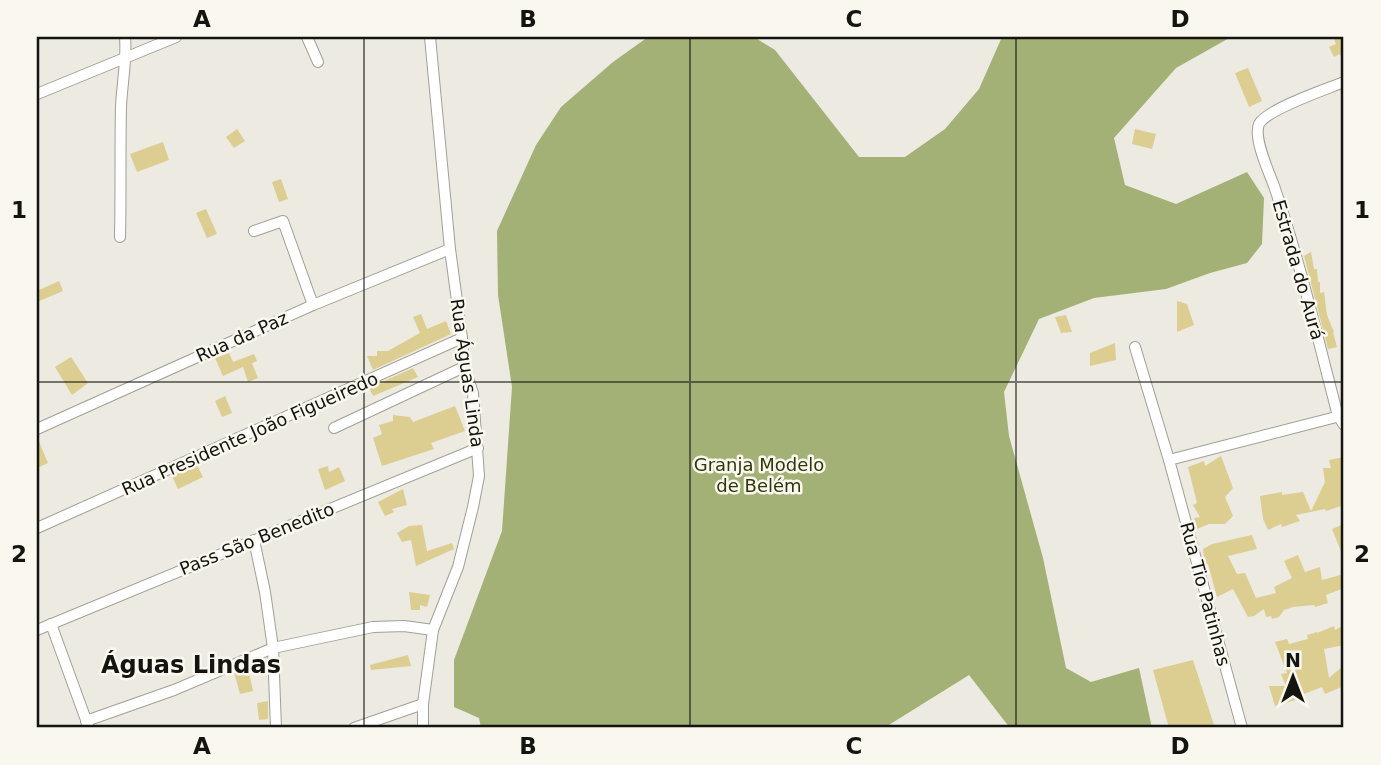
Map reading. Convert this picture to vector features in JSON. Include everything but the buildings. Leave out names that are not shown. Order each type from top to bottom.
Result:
[{"type":"street","points":[[120,237],[121,107],[127,57],[125,37]]},
{"type":"street","points":[[37,94],[176,37]]},
{"type":"street","points":[[307,37],[318,62]]},
{"type":"street","name":"Rua Águas Linda","points":[[423,728],[423,704],[433,630],[458,567],[479,476],[473,393],[464,366],[450,249],[430,37]]},
{"type":"street","name":"Estrada do Aurá","points":[[1342,419],[1282,209],[1260,147],[1258,128],[1266,117],[1280,108],[1344,82]]},
{"type":"street","points":[[254,231],[283,221],[313,305]]},
{"type":"street","name":"Rua da Paz","points":[[37,429],[313,305],[450,249]]},
{"type":"street","name":"Rua Presidente João Figueiredo","points":[[37,528],[462,338]]},
{"type":"street","name":"Rua Tio Patinhas","points":[[1135,347],[1169,460],[1242,728]]},
{"type":"street","points":[[334,428],[464,366]]},
{"type":"street","points":[[1169,460],[1342,419]]},
{"type":"street","name":"Pass São Benedito","points":[[37,630],[478,448]]},
{"type":"street","points":[[254,540],[273,648],[276,728]]},
{"type":"street","points":[[51,624],[88,725],[273,648],[373,627],[404,626],[433,630]]},
{"type":"street","points":[[354,728],[423,704]]},
{"type":"green space","name":"Granja Modelo de Belém","points":[[648,37],[754,37],[775,50],[859,157],[905,157],[945,129],[979,89],[1002,37],[1231,37],[1176,68],[1114,138],[1125,185],[1176,204],[1247,172],[1264,198],[1262,244],[1247,263],[1166,289],[1094,298],[1039,319],[1004,392],[1009,436],[1043,558],[1066,668],[1091,682],[1139,668],[1152,728],[1010,728],[969,675],[884,728],[481,728],[479,718],[454,707],[454,660],[502,531],[512,387],[498,295],[497,231],[536,145],[561,107],[613,62]]},
{"type":"district","name":"Águas Lindas","points":[[191,665]]}]
